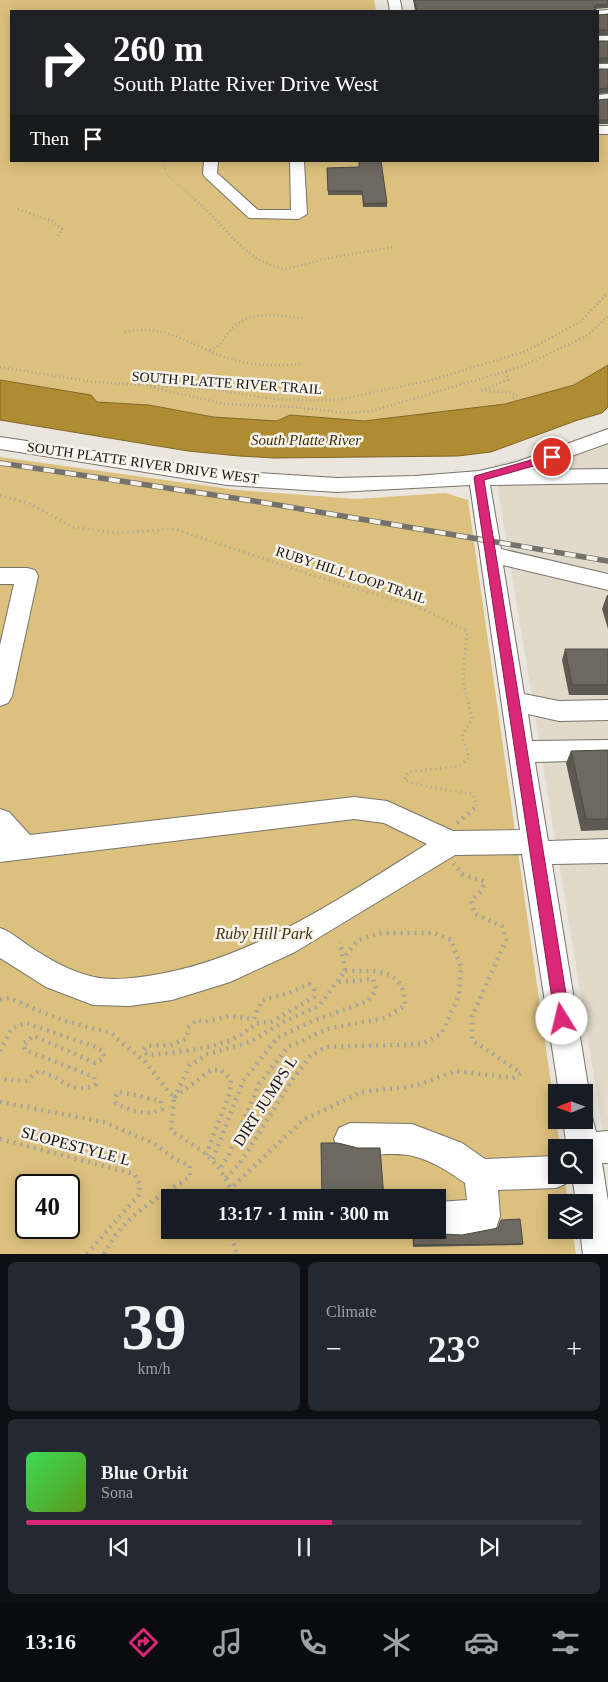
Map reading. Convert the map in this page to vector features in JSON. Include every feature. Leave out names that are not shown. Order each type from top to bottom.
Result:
[{"type":"street","points":[[211,162],[210,174],[254,215],[299,214],[297,162]]},
{"type":"street","name":"SOUTH PLATTE RIVER DRIVE WEST","points":[[0,443],[227,478],[337,485],[479,478],[522,467],[582,447],[608,436]]},
{"type":"street","points":[[582,447],[592,462],[608,475]]},
{"type":"street","points":[[573,1084],[489,554],[479,478],[608,475]]},
{"type":"street","points":[[489,554],[608,582]]},
{"type":"street","points":[[0,576],[27,576],[4,659],[0,696]]},
{"type":"street","points":[[512,701],[559,711],[608,710]]},
{"type":"street","points":[[520,752],[608,750]]},
{"type":"street","points":[[0,820],[12,848],[354,808],[387,812],[451,843],[608,851]]},
{"type":"street","points":[[0,941],[62,982],[95,991],[131,992],[170,987],[205,978],[264,955],[318,925],[451,843]]},
{"type":"street","points":[[350,1139],[412,1140],[451,1154],[481,1175],[548,1165]]},
{"type":"street","points":[[593,1154],[608,1147]]},
{"type":"street","points":[[446,1218],[484,1216],[481,1175]]},
{"type":"street","points":[[585,1184],[600,1254]]},
{"type":"path","points":[[164,162],[166,174],[171,180],[213,214],[235,244],[261,261],[286,269],[329,258],[394,247]]},
{"type":"path","points":[[18,209],[57,223],[62,229],[56,239]]},
{"type":"path","name":"SOUTH PLATTE RIVER TRAIL","points":[[0,367],[94,382],[149,387],[208,389],[311,401],[337,400],[387,391],[526,351],[580,322],[608,293]]},
{"type":"path","points":[[209,350],[220,346],[232,328],[242,320],[271,315],[302,318]]},
{"type":"path","points":[[149,387],[154,390],[225,404],[294,407],[345,413],[372,411],[523,366],[588,335],[608,316]]},
{"type":"path","points":[[125,332],[152,328],[231,359],[270,366],[300,364]]},
{"type":"path","points":[[506,372],[508,380],[480,391],[508,392],[517,395],[513,398]]},
{"type":"path","name":"RUBY HILL LOOP TRAIL","points":[[0,496],[29,503],[72,527],[116,533],[175,529],[315,576],[421,608],[467,631],[463,681],[472,719],[462,736],[469,758],[459,766],[408,772],[404,779],[413,784],[473,794],[478,805],[449,830],[455,869],[464,876],[476,877],[485,882],[481,891],[471,901],[475,914],[502,926],[506,940],[472,1018],[472,1040],[521,1073],[513,1078],[457,1071],[414,1086],[362,1092],[303,1120],[231,1189]]},
{"type":"path","name":"DIRT JUMPS L","points":[[226,1178],[240,1163],[293,1079],[311,1055],[326,1047],[422,1044],[442,1033],[459,996],[461,967],[451,940],[434,933],[380,933],[358,940],[344,957]]},
{"type":"path","points":[[230,1189],[221,1167],[213,1159],[171,1131],[174,1098],[190,1065],[208,1054],[250,1042],[287,1020],[320,1006],[339,982],[345,971],[340,942]]},
{"type":"path","points":[[221,1167],[229,1154],[259,1084],[288,1047],[327,1029],[385,1018],[405,1006],[405,991],[392,975],[373,971],[345,971]]},
{"type":"path","points":[[213,1159],[243,1081],[278,1038],[313,1020],[368,1001],[376,990],[373,979],[353,979],[339,982]]},
{"type":"path","points":[[309,984],[314,989],[314,997],[307,1002],[271,1022],[256,1024],[246,1033],[202,1049],[148,1055],[143,1051],[147,1046],[170,1045],[186,1039],[189,1027],[196,1020],[204,1022],[214,1018],[222,1020],[230,1016],[254,1019],[262,1000],[268,997],[289,994],[309,984]]},
{"type":"path","points":[[0,1000],[9,998],[62,1020],[111,1033],[146,1062],[174,1098]]},
{"type":"path","points":[[0,1051],[10,1028],[17,1023],[26,1023],[104,1051],[104,1058],[95,1063],[34,1036],[23,1044],[26,1050],[94,1077],[96,1084],[88,1090],[80,1090],[44,1072],[38,1071],[26,1080],[0,1079]]},
{"type":"path","points":[[174,1098],[211,1070],[221,1070],[231,1078],[230,1092],[206,1155]]},
{"type":"path","points":[[120,1092],[125,1092],[161,1101],[162,1109],[151,1114],[116,1103],[116,1096],[120,1092]]},
{"type":"path","points":[[0,1102],[104,1122],[153,1143],[175,1159],[190,1166],[190,1177],[134,1215],[113,1234],[104,1254]]},
{"type":"path","name":"SLOPESTYLE L","points":[[0,1139],[134,1174],[140,1184],[139,1195],[86,1254]]},
{"type":"path","points":[[233,1239],[237,1254]]},
{"type":"shaded area","points":[[608,427],[608,1132],[603,1132],[494,465],[580,442]]},
{"type":"green space","points":[[0,0],[374,0],[376,10],[10,10],[10,162],[599,162],[599,135],[608,134],[608,365],[574,385],[505,404],[364,421],[290,415],[277,421],[213,417],[149,405],[97,402],[91,395],[0,380]]},
{"type":"green space","name":"Ruby Hill Park","points":[[0,457],[237,490],[356,499],[446,493],[468,500],[551,1084],[548,1084],[548,1129],[557,1129],[559,1139],[548,1139],[548,1184],[565,1184],[567,1194],[548,1194],[548,1239],[574,1239],[576,1254],[0,1254]]},
{"type":"water","name":"South Platte River","points":[[608,365],[608,407],[602,413],[491,452],[458,456],[274,458],[239,456],[188,451],[0,420],[0,380],[91,395],[97,402],[149,405],[213,417],[277,421],[290,415],[364,421],[505,404],[574,385]]},
{"type":"building","points":[[414,0],[608,0],[608,4],[596,5],[594,7],[596,10],[417,10]]},
{"type":"building","points":[[608,14],[608,30],[599,30],[599,15]]},
{"type":"building","points":[[599,41],[608,41],[608,58],[599,58]]},
{"type":"building","points":[[599,69],[608,69],[608,88],[599,89]]},
{"type":"building","points":[[608,99],[608,120],[599,120],[599,100]]},
{"type":"building","points":[[359,162],[381,162],[387,203],[364,204],[362,191],[328,191],[327,168],[359,167]]},
{"type":"building","points":[[565,649],[608,649],[608,685],[572,685]]},
{"type":"building","points":[[608,750],[608,819],[586,819],[571,751]]},
{"type":"building","points":[[321,1143],[338,1143],[358,1148],[380,1148],[383,1189],[322,1189]]},
{"type":"building","points":[[520,1219],[523,1244],[414,1245],[414,1239],[446,1239],[446,1234],[462,1235],[498,1228],[501,1220]]},
{"type":"railway","points":[[0,463],[254,501],[608,561]]},
{"type":"route","points":[[552,457],[479,478],[487,541],[562,1019]]}]
